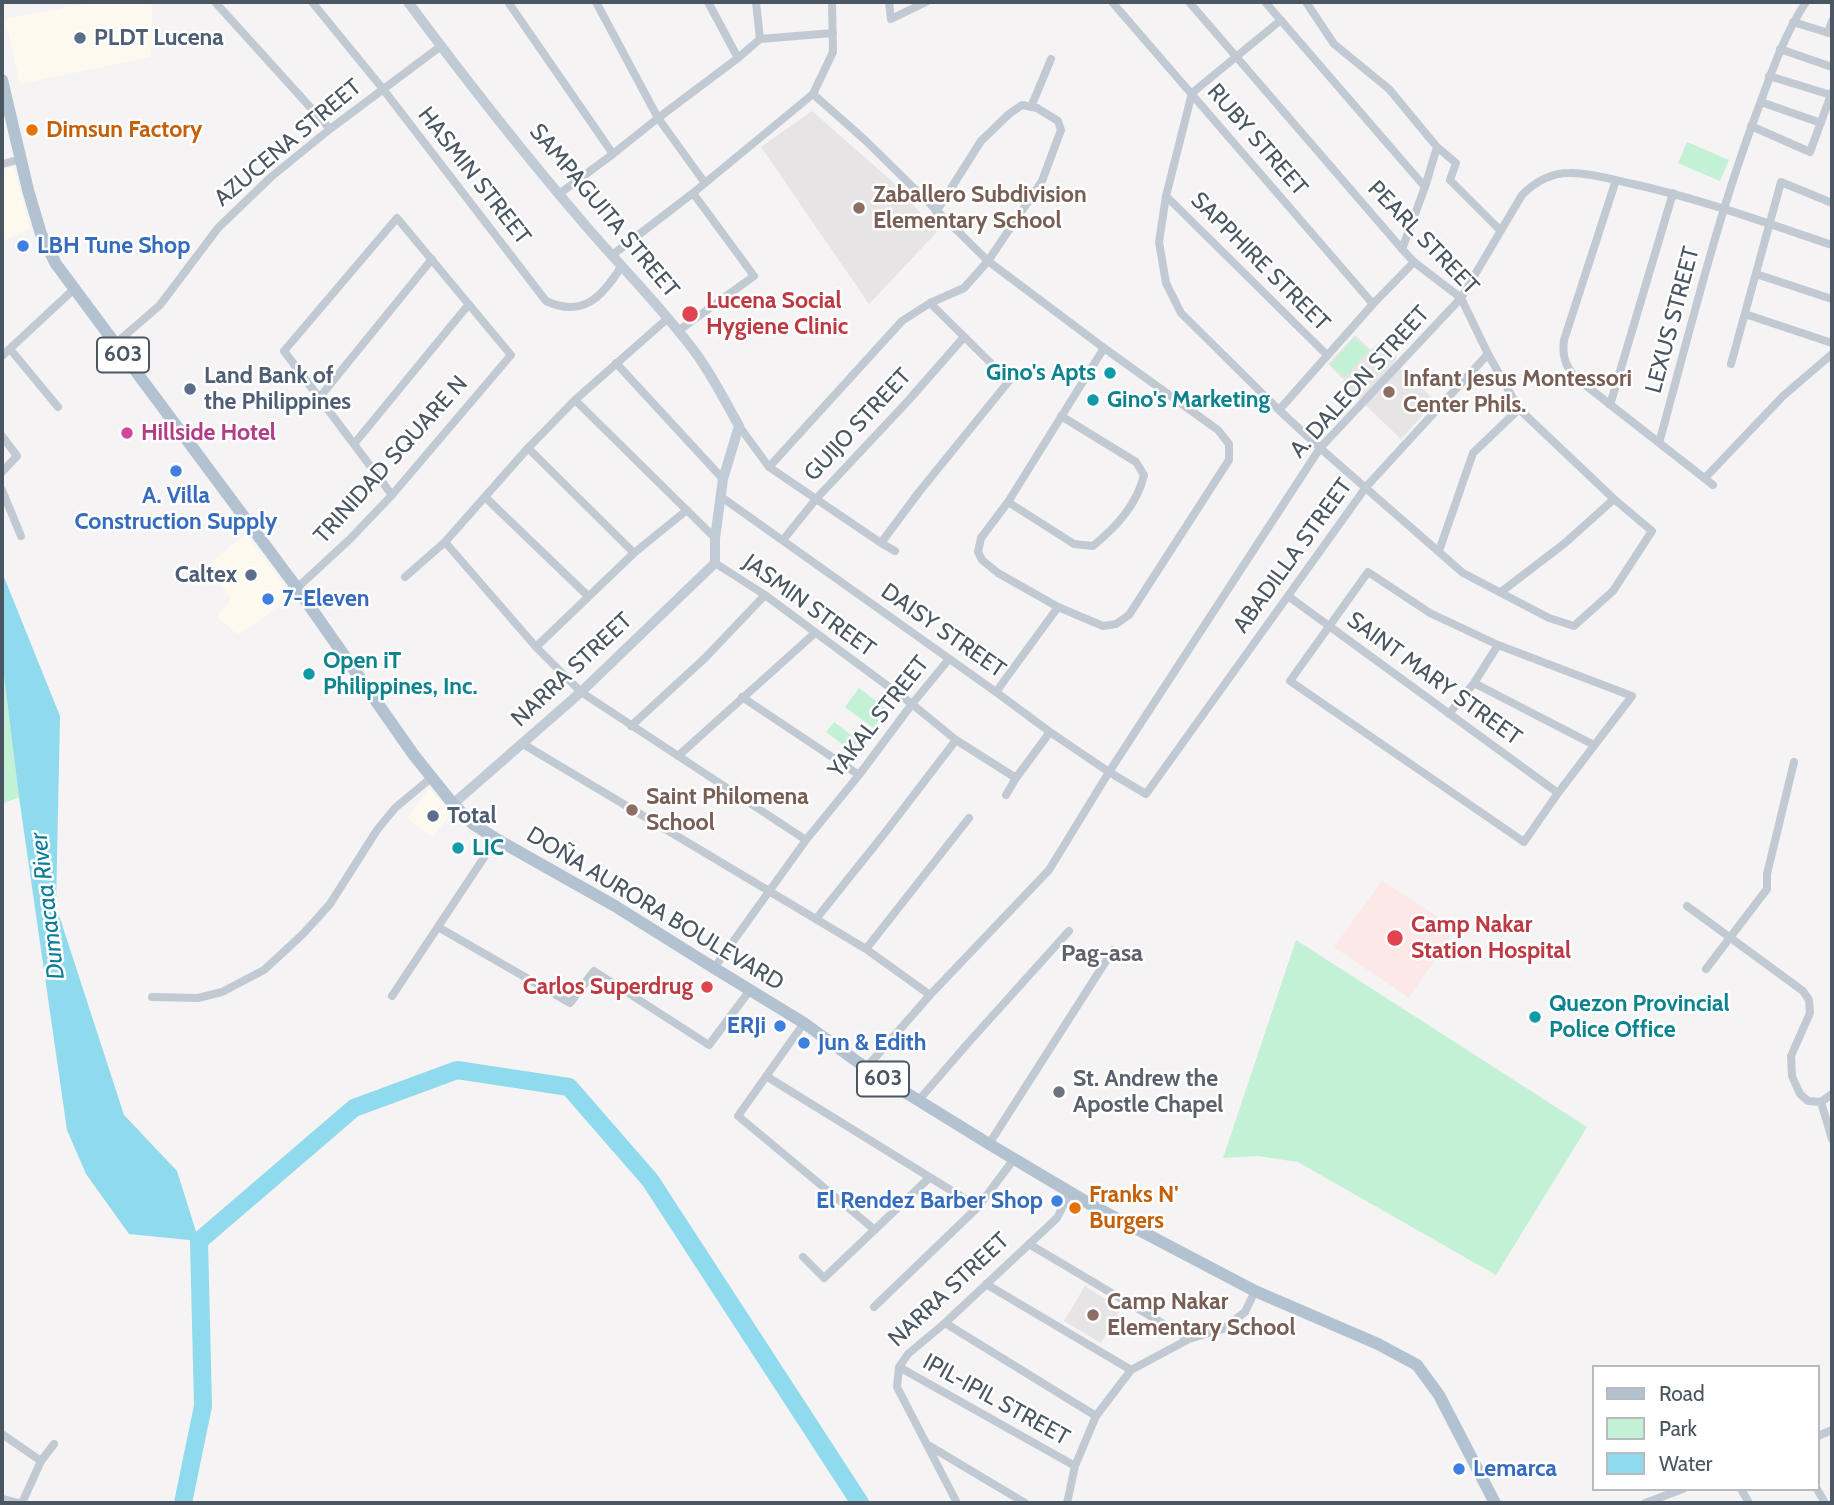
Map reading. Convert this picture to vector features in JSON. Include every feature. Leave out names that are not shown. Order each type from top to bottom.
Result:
[{"type":"main road","name":"DOÑA AURORA BOULEVARD","points":[[2,80],[41,234],[56,264],[297,588],[431,778],[473,824],[615,906],[804,1023],[866,1068],[918,1101],[1070,1193],[1255,1291],[1378,1344],[1417,1366],[1439,1395],[1494,1503]]},
{"type":"street","points":[[215,2],[330,129]]},
{"type":"street","name":"HASMIN STREET","points":[[312,2],[383,89],[546,300],[560,307],[577,308],[609,286],[621,267]]},
{"type":"street","name":"SAMPAGUITA STREET","points":[[408,2],[559,194],[668,318],[708,372],[738,425],[769,467],[895,551]]},
{"type":"street","points":[[508,2],[613,155]]},
{"type":"street","points":[[596,2],[658,118],[705,183]]},
{"type":"street","points":[[708,2],[738,58]]},
{"type":"street","points":[[756,2],[760,39]]},
{"type":"street","points":[[611,256],[693,193],[813,94],[833,52],[832,2]]},
{"type":"street","points":[[889,2],[891,19],[926,2]]},
{"type":"street","name":"RUBY STREET","points":[[1112,2],[1373,304]]},
{"type":"street","name":"PEARL STREET","points":[[1189,2],[1402,249],[1414,262],[1461,298],[1518,409],[1614,499],[1653,531],[1613,591],[1574,626],[1549,618],[1501,592]]},
{"type":"street","points":[[1265,2],[1426,187]]},
{"type":"street","points":[[1306,2],[1334,44],[1389,89],[1437,147],[1456,163],[1450,180],[1500,230]]},
{"type":"street","name":"LEXUS STREET","points":[[1659,443],[1724,208],[1751,127],[1780,49],[1806,2]]},
{"type":"street","points":[[1281,20],[1192,93],[1166,196],[1159,242],[1166,283],[1181,313],[1320,448],[1463,573],[1501,592],[1565,543],[1614,499]]},
{"type":"street","points":[[1793,22],[1830,33],[1832,21]]},
{"type":"street","points":[[559,194],[760,39],[833,33]]},
{"type":"street","name":"AZUCENA STREET","points":[[115,344],[160,305],[218,228],[271,177],[441,46]]},
{"type":"street","points":[[1780,49],[1832,67]]},
{"type":"street","points":[[1031,107],[1051,59]]},
{"type":"street","points":[[1751,127],[1810,152],[1832,94],[1769,76]]},
{"type":"street","points":[[813,94],[865,140],[989,261],[1218,430],[1229,444],[1229,460],[1129,615],[1116,624],[1103,626],[1058,607],[998,573],[982,560],[978,552],[981,538],[1008,502],[1104,348]]},
{"type":"street","points":[[1761,102],[1821,123]]},
{"type":"street","points":[[769,467],[902,321],[930,303],[964,288],[989,261],[1042,181],[1060,130],[1058,121],[1037,108],[1022,105],[1009,114],[981,141],[936,212]]},
{"type":"street","points":[[1402,249],[1426,187],[1437,147]]},
{"type":"street","points":[[2,164],[21,159]]},
{"type":"street","name":"A. DALEON STREET","points":[[866,1068],[930,995],[1049,870],[1109,772],[1320,448],[1461,298],[1522,195],[1543,179],[1570,172],[1673,193],[1832,246]]},
{"type":"street","points":[[1616,180],[1564,340],[1562,351],[1567,367],[1610,405],[1713,485]]},
{"type":"street","points":[[1731,364],[1781,182],[1832,202]]},
{"type":"street","points":[[678,331],[754,276],[693,193]]},
{"type":"street","points":[[1610,405],[1673,193]]},
{"type":"street","name":"SAPPHIRE STREET","points":[[1166,196],[1327,355]]},
{"type":"street","points":[[354,444],[469,304],[397,218],[284,351],[392,495]]},
{"type":"street","points":[[319,398],[432,259]]},
{"type":"street","points":[[1279,410],[1414,262]]},
{"type":"street","points":[[1756,274],[1832,299]]},
{"type":"street","points":[[2,356],[74,289]]},
{"type":"street","points":[[881,544],[919,492],[1009,381],[930,303]]},
{"type":"street","name":"TRINIDAD SQUARE N","points":[[297,588],[392,495],[511,355],[469,304]]},
{"type":"street","points":[[1745,314],[1832,343]]},
{"type":"street","points":[[405,577],[445,542],[528,448],[575,400],[668,318]]},
{"type":"street","name":"GUIJO STREET","points":[[783,540],[816,499],[964,337]]},
{"type":"street","points":[[9,349],[58,407]]},
{"type":"street","name":"ABADILLA STREET","points":[[1146,794],[1367,487],[1488,354]]},
{"type":"street","points":[[1705,478],[1783,396],[1832,354]]},
{"type":"street","points":[[616,363],[723,479]]},
{"type":"street","points":[[575,400],[715,538]]},
{"type":"street","points":[[1438,551],[1473,453],[1518,409]]},
{"type":"street","points":[[1008,502],[1074,544],[1093,546],[1127,513],[1141,489],[1144,475],[1136,462],[1061,416]]},
{"type":"street","points":[[715,563],[720,496],[738,425]]},
{"type":"street","points":[[2,436],[17,456],[2,472]]},
{"type":"street","points":[[528,448],[634,552]]},
{"type":"street","points":[[2,491],[21,536]]},
{"type":"street","name":"DAISY STREET","points":[[720,496],[1050,732],[1146,794]]},
{"type":"street","points":[[485,497],[588,596]]},
{"type":"street","points":[[536,647],[634,552],[687,510]]},
{"type":"street","points":[[445,542],[536,647],[581,692],[806,840]]},
{"type":"street","name":"JASMIN STREET","points":[[715,563],[765,596],[912,704],[956,740],[1016,778]]},
{"type":"street","name":"NARRA STREET","points":[[453,804],[581,692],[715,563]]},
{"type":"street","points":[[1367,572],[1430,613],[1498,645],[1632,696],[1524,842],[1290,681],[1329,626],[1367,572]]},
{"type":"street","points":[[631,726],[705,658],[765,596]]},
{"type":"street","name":"SAINT MARY STREET","points":[[1289,596],[1558,793]]},
{"type":"street","points":[[996,692],[1058,607]]},
{"type":"street","points":[[678,756],[815,633]]},
{"type":"street","points":[[1449,714],[1498,645]]},
{"type":"street","name":"YAKAL STREET","points":[[714,968],[806,840],[949,659]]},
{"type":"street","points":[[1474,682],[1594,745]]},
{"type":"street","points":[[742,697],[859,775]]},
{"type":"street","points":[[1006,795],[1050,732]]},
{"type":"street","points":[[816,919],[956,740]]},
{"type":"street","points":[[523,744],[866,949],[930,995]]},
{"type":"street","points":[[1706,969],[1767,890],[1767,874],[1794,762]]},
{"type":"street","points":[[152,997],[198,998],[222,992],[264,970],[303,934],[330,904],[377,830],[395,808],[431,778]]},
{"type":"street","points":[[866,949],[969,818]]},
{"type":"street","points":[[392,996],[498,840]]},
{"type":"street","points":[[1687,906],[1803,991],[1809,1000],[1810,1013],[1791,1056],[1792,1076],[1800,1094],[1808,1101],[1821,1102],[1832,1094]]},
{"type":"street","points":[[438,927],[570,1003],[594,971],[709,1045],[750,990]]},
{"type":"street","points":[[918,1101],[1069,931]]},
{"type":"street","points":[[989,1144],[1113,950]]},
{"type":"street","points":[[804,1023],[738,1116],[875,1230]]},
{"type":"street","points":[[766,1076],[978,1207]]},
{"type":"street","points":[[1821,1102],[1832,1139]]},
{"type":"street","points":[[874,1307],[978,1207],[1014,1159]]},
{"type":"street","points":[[803,1257],[824,1278],[929,1178]]},
{"type":"street","name":"NARRA STREET","points":[[957,1503],[897,1387],[899,1367],[908,1354],[945,1324],[1056,1218],[1070,1193]]},
{"type":"street","points":[[1029,1244],[1189,1339]]},
{"type":"street","points":[[986,1283],[1131,1370]]},
{"type":"street","points":[[1067,1503],[1075,1466],[1096,1416],[1131,1370],[1189,1339],[1223,1329],[1245,1312],[1255,1291]]},
{"type":"street","points":[[945,1324],[1096,1416]]},
{"type":"street","name":"IPIL-IPIL STREET","points":[[899,1367],[1075,1466]]},
{"type":"street","points":[[2,1434],[41,1461]]},
{"type":"street","points":[[925,1443],[1025,1503]]},
{"type":"street","points":[[2,1499],[20,1503],[41,1461],[54,1444]]},
{"type":"street","points":[[1645,1503],[1661,1501],[1679,1491]]},
{"type":"shaded area","name":"PLDT Lucena","points":[[95,2],[152,2],[151,57],[20,84],[5,19]]},
{"type":"shaded area","name":"Zaballero Subdivision Elementary School","points":[[812,111],[894,183],[937,232],[869,304],[761,147]]},
{"type":"shaded area","points":[[14,166],[30,228],[2,242],[2,169]]},
{"type":"shaded area","name":"Infant Jesus Montessori Center Phils.","points":[[1355,335],[1371,350],[1380,341],[1397,357],[1394,363],[1436,401],[1401,439],[1342,383],[1344,380],[1328,364]]},
{"type":"shaded area","points":[[246,534],[292,596],[237,634],[217,617],[231,599],[207,565]]},
{"type":"shaded area","points":[[429,789],[451,813],[433,837],[407,818]]},
{"type":"shaded area","name":"Camp Nakar Station Hospital","points":[[1382,881],[1456,928],[1409,998],[1334,947]]},
{"type":"shaded area","name":"Camp Nakar Elementary School","points":[[1085,1286],[1121,1309],[1101,1343],[1064,1321]]},
{"type":"green space","points":[[1687,142],[1729,160],[1720,181],[1678,163]]},
{"type":"green space","points":[[1354,338],[1369,351],[1345,377],[1330,365]]},
{"type":"green space","points":[[2,660],[19,797],[2,804]]},
{"type":"green space","points":[[859,688],[887,709],[873,728],[845,707]]},
{"type":"green space","points":[[834,722],[858,740],[850,750],[826,732]]},
{"type":"green space","points":[[1296,940],[1587,1127],[1496,1275],[1298,1162],[1258,1156],[1223,1158]]},
{"type":"water","name":"Dumacaa River","points":[[2,572],[60,716],[56,906],[124,1115],[177,1171],[199,1241],[129,1234],[86,1174],[67,1130],[2,660]]},
{"type":"waterway","points":[[199,1241],[354,1108],[457,1070],[569,1087],[650,1180],[860,1503]]},
{"type":"waterway","points":[[183,1503],[203,1406],[199,1241]]},
{"type":"place","name":"PLDT Lucena","points":[[80,38]]},
{"type":"place","name":"Dimsun Factory","points":[[32,130]]},
{"type":"place","name":"Zaballero Subdivision Elementary School","points":[[859,208]]},
{"type":"place","name":"LBH Tune Shop","points":[[23,246]]},
{"type":"place","name":"Lucena Social Hygiene Clinic","points":[[690,314]]},
{"type":"place","name":"Gino's Apts","points":[[1110,373]]},
{"type":"place","name":"Land Bank of the Philippines","points":[[190,389]]},
{"type":"place","name":"Infant Jesus Montessori Center Phils.","points":[[1389,392]]},
{"type":"place","name":"Gino's Marketing","points":[[1093,400]]},
{"type":"place","name":"Hillside Hotel","points":[[127,433]]},
{"type":"place","name":"A. Villa Construction Supply","points":[[176,471]]},
{"type":"place","name":"Caltex","points":[[251,575]]},
{"type":"place","name":"7-Eleven","points":[[268,599]]},
{"type":"place","name":"Open iT Philippines, Inc.","points":[[309,674]]},
{"type":"place","name":"Saint Philomena School","points":[[632,810]]},
{"type":"place","name":"Total","points":[[433,816]]},
{"type":"place","name":"LIC","points":[[458,848]]},
{"type":"place","name":"Camp Nakar Station Hospital","points":[[1395,938]]},
{"type":"place","name":"Carlos Superdrug","points":[[707,987]]},
{"type":"place","name":"Quezon Provincial Police Office","points":[[1535,1017]]},
{"type":"place","name":"ERJi","points":[[780,1026]]},
{"type":"place","name":"Jun & Edith","points":[[804,1043]]},
{"type":"place","name":"St. Andrew the Apostle Chapel","points":[[1059,1092]]},
{"type":"place","name":"El Rendez Barber Shop","points":[[1057,1201]]},
{"type":"place","name":"Franks N' Burgers","points":[[1075,1208]]},
{"type":"place","name":"Camp Nakar Elementary School","points":[[1093,1315]]},
{"type":"place","name":"Lemarca","points":[[1459,1469]]},
{"type":"district","name":"Pag-asa","points":[[1102,954]]}]
